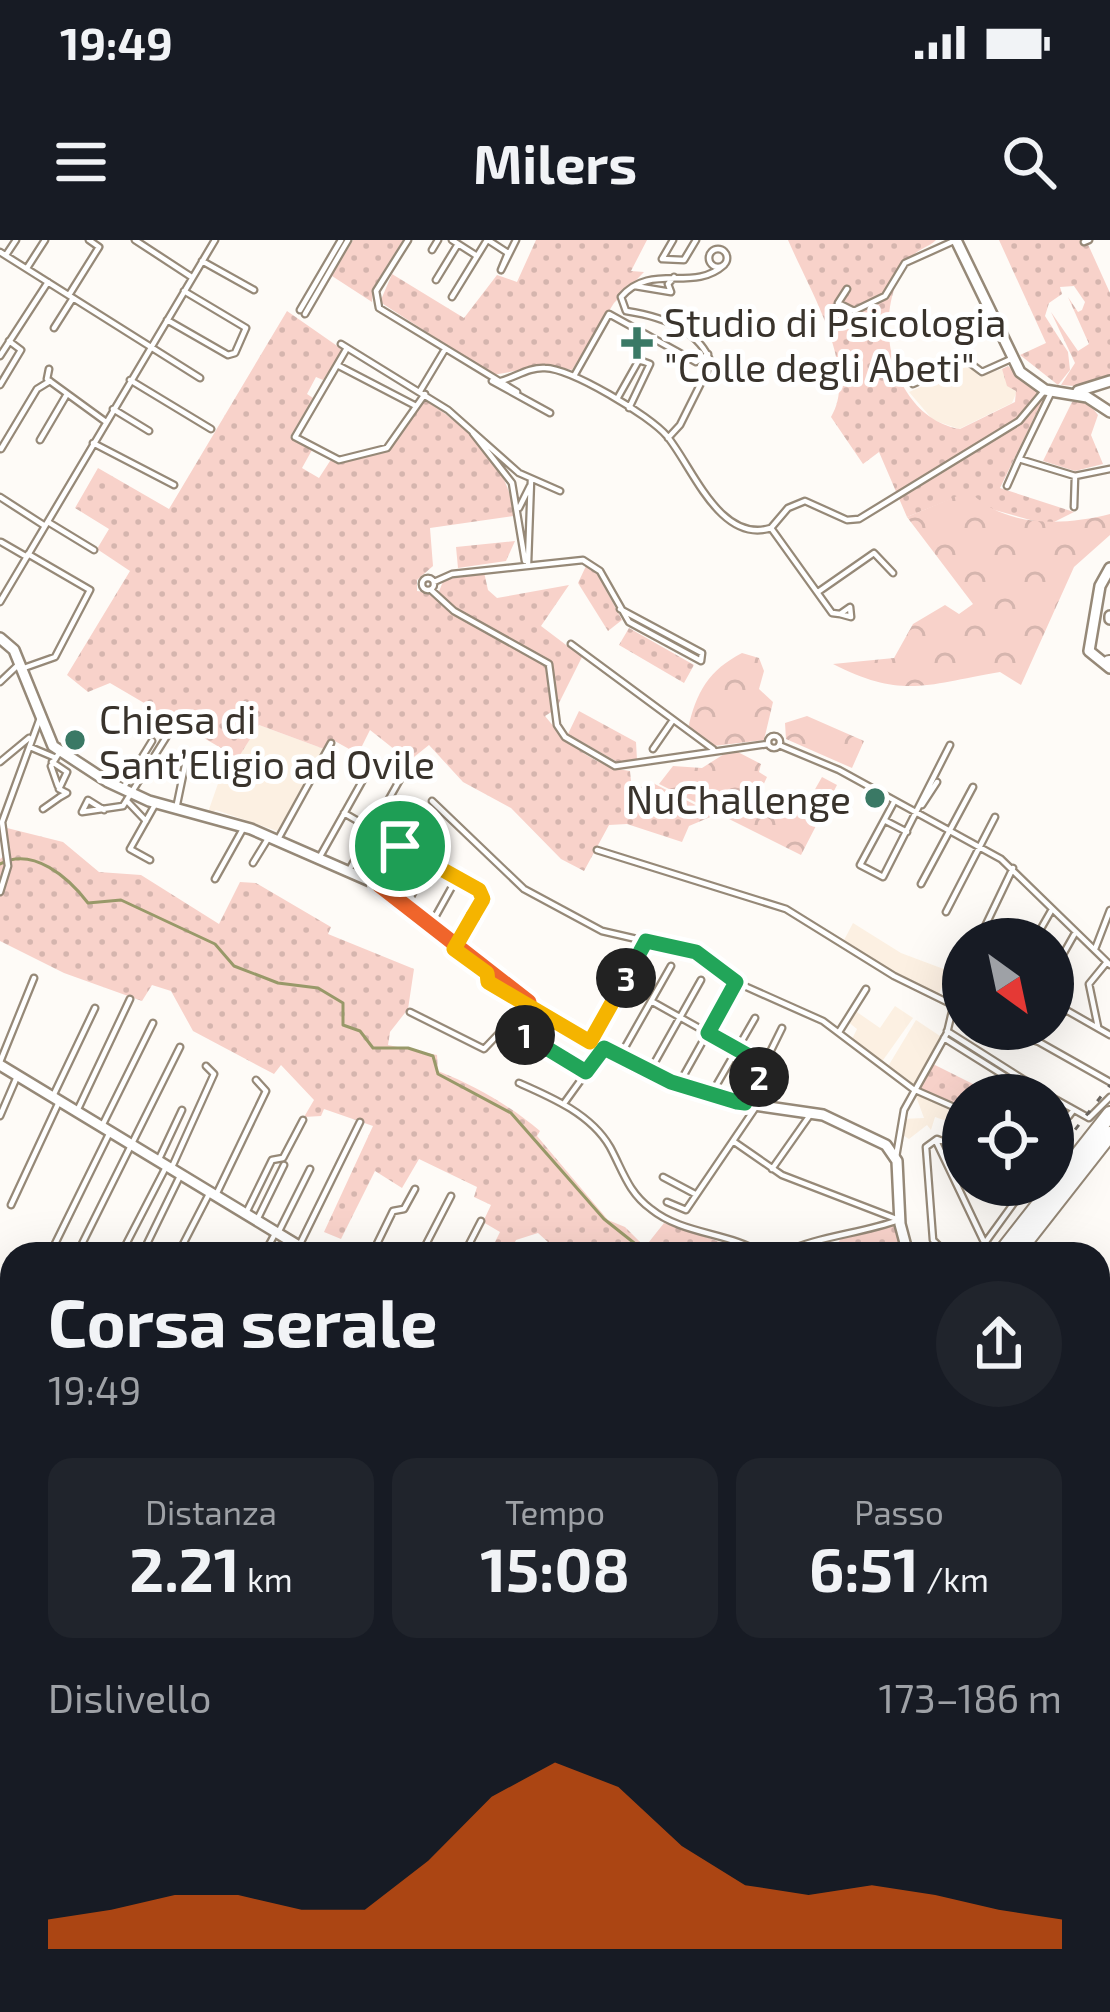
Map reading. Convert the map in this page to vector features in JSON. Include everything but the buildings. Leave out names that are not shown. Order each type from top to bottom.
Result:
[{"type":"highway","points":[[1074,1162],[1110,1099]]},
{"type":"highway","points":[[1074,1163],[1110,1118]]},
{"type":"highway","points":[[1074,1164],[1110,1134]]},
{"type":"highway","points":[[994,1242],[1026,1206]]},
{"type":"highway","points":[[1013,1242],[1041,1206]]},
{"type":"highway","points":[[1024,1242],[1046,1206]]},
{"type":"street","points":[[16,240],[3,253],[200,378]]},
{"type":"street","points":[[27,268],[45,240]]},
{"type":"street","points":[[54,328],[99,247],[89,240]]},
{"type":"street","points":[[135,240],[193,278]]},
{"type":"street","points":[[0,602],[215,240]]},
{"type":"street","points":[[302,312],[344,240]]},
{"type":"street","points":[[408,240],[377,289],[376,303],[444,351],[520,394]]},
{"type":"street","points":[[432,250],[438,240]]},
{"type":"street","points":[[452,297],[487,240],[508,253],[516,240]]},
{"type":"street","points":[[673,240],[662,259],[684,260],[695,242],[716,267],[724,266]]},
{"type":"street","points":[[936,249],[942,240]]},
{"type":"street","points":[[847,289],[838,303],[854,311],[885,296],[905,263],[957,240],[1013,357],[1031,375],[1052,387],[1095,388],[1110,381]]},
{"type":"street","points":[[436,280],[455,242],[477,256]]},
{"type":"street","points":[[698,278],[710,256],[726,252],[724,266]]},
{"type":"street","points":[[202,261],[254,290]]},
{"type":"street","points":[[668,437],[711,369],[708,354],[702,342],[653,314],[624,309],[621,297],[630,288],[660,276],[698,278],[724,266]]},
{"type":"street","points":[[656,288],[660,276]]},
{"type":"street","points":[[656,288],[673,277]]},
{"type":"street","points":[[630,288],[670,292],[673,277]]},
{"type":"street","points":[[0,356],[48,282]]},
{"type":"street","points":[[167,320],[229,356],[235,353],[246,328],[184,291]]},
{"type":"street","points":[[574,377],[609,314],[696,362],[708,354]]},
{"type":"street","points":[[0,385],[21,350],[9,341]]},
{"type":"street","points":[[444,351],[422,392],[414,405],[394,443],[342,460],[295,436],[344,346],[422,392],[531,480],[560,491]]},
{"type":"street","points":[[914,384],[966,360],[982,372],[1013,357]]},
{"type":"street","points":[[1013,357],[1048,391],[1109,410]]},
{"type":"street","points":[[616,400],[643,359],[652,368],[629,408]]},
{"type":"street","points":[[337,365],[414,405]]},
{"type":"street","points":[[49,368],[45,376],[50,381],[106,422]]},
{"type":"street","points":[[501,381],[549,368],[616,400],[668,437],[726,520],[756,531],[771,528],[800,502],[816,502],[851,521],[1023,417],[1048,391]]},
{"type":"street","points":[[517,374],[512,384],[520,394]]},
{"type":"street","points":[[488,378],[501,381],[550,413]]},
{"type":"street","points":[[130,380],[211,429]]},
{"type":"street","points":[[1,449],[37,390],[50,381]]},
{"type":"street","points":[[1094,402],[1095,388]]},
{"type":"street","points":[[1007,486],[1048,391]]},
{"type":"street","points":[[40,440],[68,394]]},
{"type":"street","points":[[113,410],[149,431]]},
{"type":"street","points":[[470,428],[509,476],[520,549],[527,563]]},
{"type":"street","points":[[93,443],[174,485]]},
{"type":"street","points":[[1019,459],[1075,476],[1110,469]]},
{"type":"street","points":[[1074,507],[1075,476]]},
{"type":"street","points":[[516,509],[531,480]]},
{"type":"street","points":[[527,563],[531,480]]},
{"type":"street","points":[[0,497],[94,550]]},
{"type":"street","points":[[771,528],[832,613],[840,614]]},
{"type":"street","points":[[0,682],[20,666],[55,657],[90,590],[1,542]]},
{"type":"street","points":[[506,567],[520,549]]},
{"type":"street","points":[[531,550],[547,561]]},
{"type":"street","points":[[818,592],[874,554],[893,573]]},
{"type":"street","points":[[620,609],[702,653],[701,661],[628,622],[620,609],[594,565],[570,558],[506,567],[433,586],[454,611],[549,664],[554,721],[581,747],[622,767],[713,749],[779,745],[920,808],[1013,868],[1059,918]]},
{"type":"street","points":[[1108,664],[1089,650],[1100,586],[1110,573]]},
{"type":"street","points":[[660,640],[664,632]]},
{"type":"street","points":[[0,638],[11,645],[56,757],[67,772],[58,789]]},
{"type":"street","points":[[571,644],[713,749]]},
{"type":"street","points":[[684,654],[689,646]]},
{"type":"street","points":[[0,892],[8,860],[2,822],[40,718]]},
{"type":"street","points":[[652,749],[673,720]]},
{"type":"street","points":[[85,803],[82,812],[104,810],[127,795],[170,731]]},
{"type":"street","points":[[0,762],[33,734]]},
{"type":"street","points":[[127,795],[152,741]]},
{"type":"street","points":[[253,863],[332,743]]},
{"type":"street","points":[[895,800],[860,865],[883,877],[950,745]]},
{"type":"street","points":[[29,746],[127,795],[244,826],[379,885],[487,973],[590,1042],[650,1071],[745,1103],[812,1112],[882,1143],[896,1157]]},
{"type":"street","points":[[176,808],[187,756],[203,751]]},
{"type":"street","points":[[56,757],[58,789],[63,795],[104,810]]},
{"type":"street","points":[[318,860],[373,762]]},
{"type":"street","points":[[348,872],[403,774]]},
{"type":"street","points":[[920,808],[937,782]]},
{"type":"street","points":[[921,884],[973,788]]},
{"type":"street","points":[[44,809],[63,795]]},
{"type":"street","points":[[127,795],[146,821]]},
{"type":"street","points":[[432,801],[516,884],[600,930],[696,952],[736,982],[772,994],[839,1033],[913,1089],[942,1102]]},
{"type":"street","points":[[149,860],[130,849],[156,803]]},
{"type":"street","points":[[379,885],[421,812]]},
{"type":"street","points":[[344,813],[458,876],[482,896],[454,949]]},
{"type":"street","points":[[946,913],[995,817]]},
{"type":"street","points":[[884,821],[908,832]]},
{"type":"street","points":[[215,880],[244,826]]},
{"type":"street","points":[[406,906],[437,848]]},
{"type":"street","points":[[597,850],[786,909],[894,976],[942,1000]]},
{"type":"street","points":[[989,918],[1013,868]]},
{"type":"street","points":[[428,928],[458,876]]},
{"type":"street","points":[[1047,918],[1051,910]]},
{"type":"street","points":[[1095,952],[1110,910]]},
{"type":"street","points":[[1074,934],[1108,963],[1088,985],[1098,1028]]},
{"type":"street","points":[[590,1042],[646,941]]},
{"type":"street","points":[[620,1056],[670,966]]},
{"type":"street","points":[[34,978],[0,1064],[292,1242]]},
{"type":"street","points":[[650,1071],[701,980]]},
{"type":"street","points":[[679,1084],[736,982]]},
{"type":"street","points":[[839,1033],[866,989]]},
{"type":"street","points":[[78,1109],[130,999]]},
{"type":"street","points":[[410,1012],[482,1049],[510,1024],[525,999]]},
{"type":"street","points":[[651,1001],[765,1065]]},
{"type":"street","points":[[11,1205],[95,1008]]},
{"type":"street","points":[[1074,1014],[1110,1035]]},
{"type":"street","points":[[711,1094],[755,1018]]},
{"type":"street","points":[[55,1242],[153,1023]]},
{"type":"street","points":[[510,1024],[586,1072]]},
{"type":"street","points":[[745,1103],[782,1028]]},
{"type":"street","points":[[905,1242],[896,1157],[902,1115],[942,1041]]},
{"type":"street","points":[[82,1242],[180,1047]]},
{"type":"street","points":[[564,1104],[604,1048]]},
{"type":"street","points":[[969,1050],[1004,1074]]},
{"type":"street","points":[[971,1050],[1010,1074]]},
{"type":"street","points":[[1054,1050],[1110,1082]]},
{"type":"street","points":[[129,1242],[214,1074],[206,1066]]},
{"type":"street","points":[[0,1116],[18,1074]]},
{"type":"street","points":[[185,1242],[266,1090],[256,1080]]},
{"type":"street","points":[[519,1083],[564,1104],[606,1141],[630,1190],[650,1209],[676,1223],[744,1242]]},
{"type":"street","points":[[1074,1111],[1092,1117],[1110,1099]]},
{"type":"street","points":[[667,1202],[684,1211],[758,1104]]},
{"type":"street","points":[[146,1242],[182,1109]]},
{"type":"street","points":[[772,1169],[812,1112]]},
{"type":"street","points":[[246,1213],[272,1160],[282,1159],[303,1120]]},
{"type":"street","points":[[301,1242],[361,1122]]},
{"type":"street","points":[[935,1139],[942,1142]]},
{"type":"street","points":[[935,1139],[985,1242]]},
{"type":"street","points":[[935,1139],[926,1147],[935,1242]]},
{"type":"street","points":[[733,1142],[772,1169],[899,1220]]},
{"type":"street","points":[[257,1220],[284,1165]]},
{"type":"street","points":[[271,1242],[310,1169]]},
{"type":"street","points":[[663,1177],[695,1195]]},
{"type":"street","points":[[377,1242],[393,1211],[404,1210],[416,1189]]},
{"type":"street","points":[[427,1242],[451,1196]]},
{"type":"street","points":[[992,1242],[1015,1206]]},
{"type":"street","points":[[803,1242],[852,1235],[899,1220]]},
{"type":"street","points":[[470,1242],[481,1221]]},
{"type":"shaded area","points":[[970,365],[979,376],[1002,369],[1017,391],[1012,403],[959,429],[933,420],[909,392]]},
{"type":"shaded area","points":[[259,725],[324,749],[280,832],[216,810],[207,815],[220,778],[227,773],[241,781],[252,764],[240,754]]},
{"type":"shaded area","points":[[853,923],[901,953],[942,968],[937,998],[842,944]]},
{"type":"shaded area","points":[[895,1006],[913,1018],[881,1063],[851,1041],[857,1029],[847,1021],[854,1010],[880,1028]]},
{"type":"shaded area","points":[[916,1020],[942,1037],[913,1088],[887,1068]]},
{"type":"shaded area","points":[[914,1091],[942,1103],[942,1119],[935,1117],[931,1130],[927,1125],[909,1139],[901,1134],[902,1119],[924,1118]]},
{"type":"green space","points":[[353,240],[403,240],[373,288],[372,302],[332,276]]},
{"type":"green space","points":[[536,240],[647,240],[631,271],[644,272],[614,303],[572,370],[548,365],[493,375],[380,302],[392,274],[464,318],[497,275],[517,282]]},
{"type":"green space","points":[[788,240],[936,240],[913,256],[891,302],[892,357],[901,382],[935,420],[960,429],[1015,402],[1016,391],[1007,386],[1002,369],[1008,366],[1040,394],[1037,401],[1044,397],[1000,488],[1074,512],[1048,525],[984,507],[969,492],[907,517],[879,452],[863,464],[831,417],[838,398],[836,354]]},
{"type":"green space","points":[[999,240],[1086,240],[1110,293],[1110,375],[1087,387],[1061,385],[1075,363],[1051,312],[1078,351],[1089,344],[1068,297],[1078,312],[1082,310],[1085,302],[1074,286],[1060,287],[1062,294],[1049,303],[1045,316],[1068,352],[1070,370],[1058,385],[1020,355],[1046,343]]},
{"type":"green space","points":[[287,311],[343,350],[323,380],[316,377],[307,394],[313,398],[290,437],[312,450],[302,468],[319,478],[330,461],[390,450],[425,400],[471,435],[504,480],[514,516],[430,528],[433,566],[417,580],[417,591],[438,594],[444,579],[484,572],[488,590],[497,598],[569,585],[541,626],[582,657],[556,709],[545,716],[582,752],[605,765],[630,771],[632,791],[651,782],[715,815],[689,826],[682,842],[627,824],[609,825],[584,871],[561,859],[511,808],[463,782],[429,745],[409,761],[370,730],[358,754],[333,740],[324,749],[259,725],[238,758],[110,683],[88,692],[67,675],[130,571],[97,549],[109,529],[75,508],[98,468],[169,509]]},
{"type":"green space","points":[[1072,402],[1088,402],[1098,415],[1091,435],[1103,464],[1075,471],[1043,461]]},
{"type":"green space","points":[[969,491],[1000,512],[1035,521],[1110,514],[1110,535],[1074,567],[1021,685],[1000,672],[898,686],[833,664],[894,658],[913,624],[945,605],[959,614],[973,604],[907,517]]},
{"type":"green space","points":[[515,541],[506,561],[458,568],[456,547]]},
{"type":"green space","points":[[586,566],[597,573],[622,620],[608,631],[578,583]]},
{"type":"green space","points":[[629,628],[694,665],[684,683],[619,645]]},
{"type":"green space","points":[[742,653],[759,658],[764,671],[759,689],[773,702],[764,740],[714,746],[688,729],[691,716],[713,675]]},
{"type":"green space","points":[[579,711],[636,742],[637,760],[621,764],[568,734]]},
{"type":"green space","points":[[807,716],[864,741],[852,768],[786,739],[785,723]]},
{"type":"green space","points":[[732,749],[761,764],[759,772],[767,777],[760,792],[802,812],[822,777],[837,785],[801,855],[659,784],[673,766],[702,768]]},
{"type":"green space","points":[[3,827],[63,842],[99,872],[141,875],[219,924],[240,882],[256,883],[331,927],[328,934],[414,969],[408,1009],[390,1032],[388,1045],[437,1055],[438,1071],[492,1097],[540,1131],[537,1136],[608,1220],[625,1227],[640,1242],[548,1242],[538,1233],[515,1242],[495,1242],[500,1232],[483,1222],[491,1205],[474,1197],[477,1187],[419,1159],[402,1188],[375,1171],[341,1239],[324,1232],[373,1126],[324,1109],[321,1116],[304,1117],[314,1100],[281,1065],[274,1074],[193,1031],[171,991],[152,985],[142,1001],[64,973],[0,941],[0,859],[8,853]]},
{"type":"green space","points":[[931,1063],[953,1074],[942,1074],[942,1104],[914,1091]]},
{"type":"green space","points":[[899,1220],[905,1242],[838,1242]]},
{"type":"green space","points":[[664,1223],[720,1242],[649,1242]]},
{"type":"waterway","points":[[0,864],[25,859],[49,867],[88,903],[121,900],[215,944],[234,966],[278,983],[318,988],[343,1003],[343,1025],[360,1031],[373,1048],[408,1048],[433,1056],[438,1074],[511,1113],[604,1219],[633,1242]]},
{"type":"railway","points":[[1074,1131],[1110,1085]]},
{"type":"place","name":"Studio di Psicologia \"Colle degli Abeti\"","points":[[637,343]]},
{"type":"place","name":"Chiesa di Sant’Eligio ad Ovile","points":[[75,740]]},
{"type":"place","name":"NuChallenge","points":[[875,798]]},
{"type":"route","points":[[400,846],[379,885],[394,893],[454,949],[487,973],[522,997],[529,1002],[510,1024],[527,1037],[586,1072],[604,1048],[671,1082],[745,1103],[765,1065],[708,1033],[736,982],[703,957],[681,946],[646,941],[590,1042],[522,997],[515,1000],[488,982],[487,973],[485,971],[454,949],[482,894],[400,846]]}]
